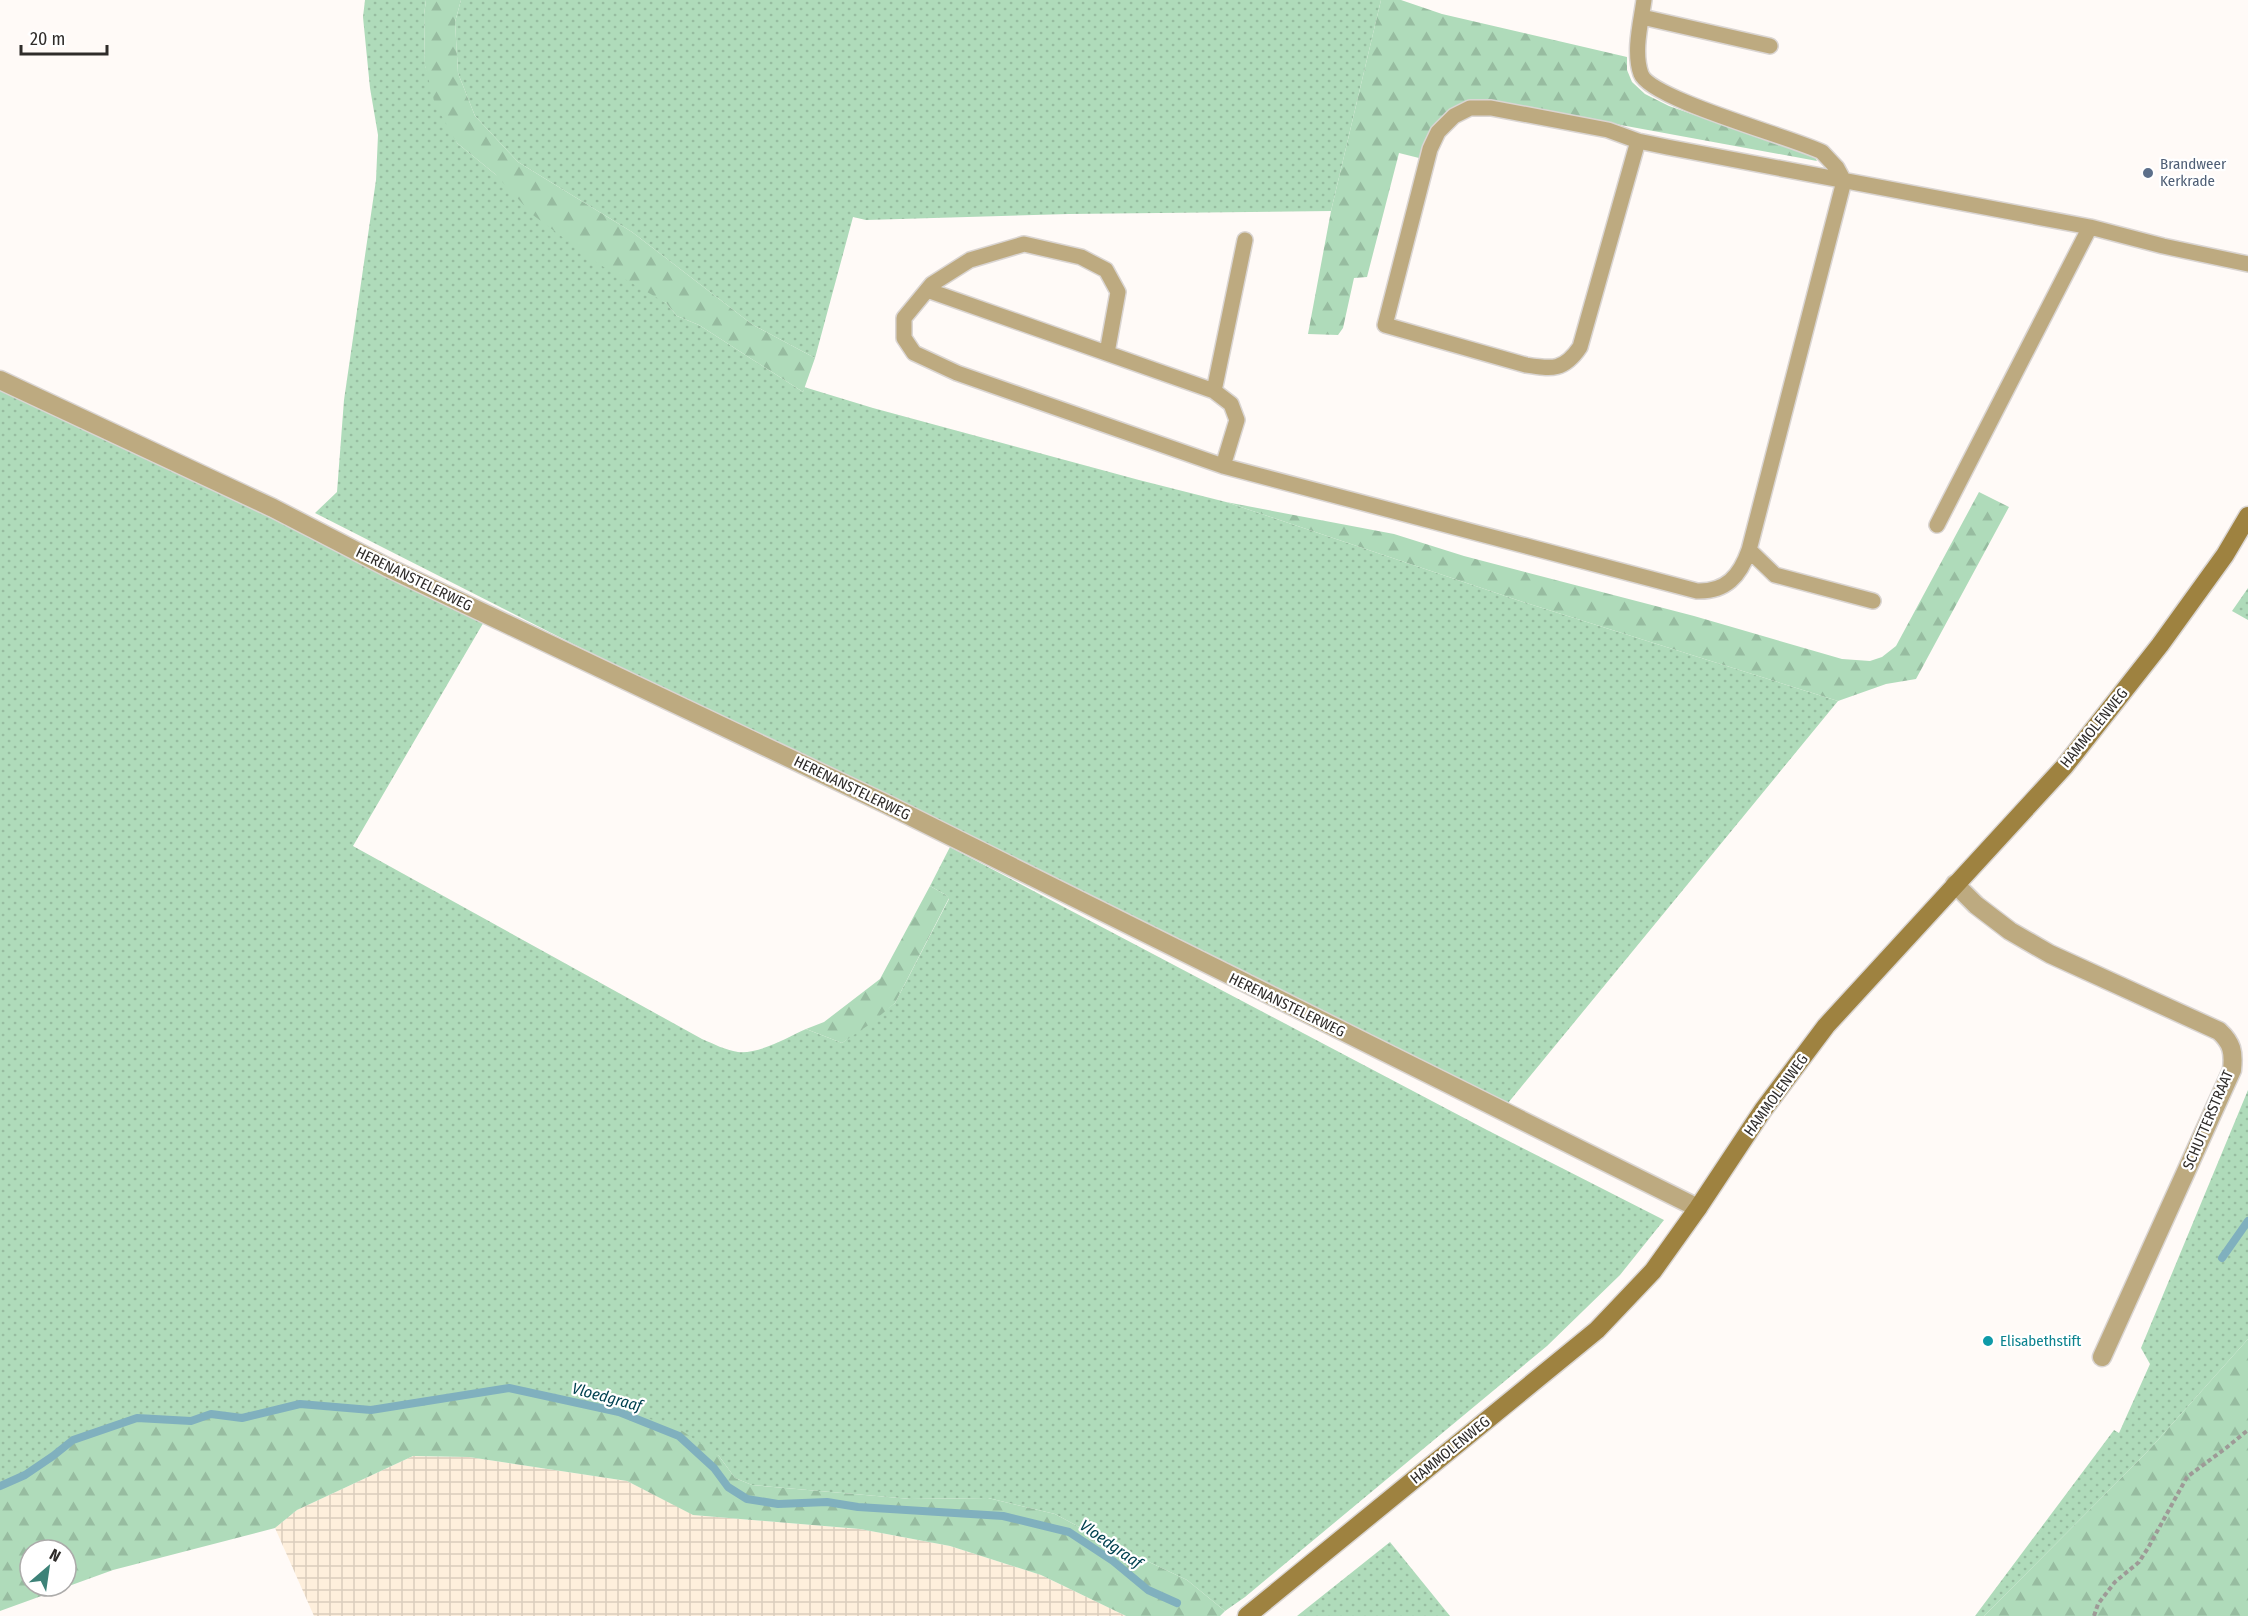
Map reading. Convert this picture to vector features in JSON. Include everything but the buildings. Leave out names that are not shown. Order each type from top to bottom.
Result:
[{"type":"street","name":"HERENANSTELERWEG","points":[[0,380],[273,508],[397,572],[886,804],[1698,1208]]},
{"type":"street","name":"HAMMOLENWEG","points":[[1247,1616],[1597,1330],[1653,1271],[1763,1110],[1826,1026],[2064,767],[2160,645],[2225,555],[2248,516]]},
{"type":"street","name":"SCHUTTERSTRAAT","points":[[1955,884],[1976,905],[2010,931],[2050,954],[2219,1031],[2229,1040],[2234,1054],[2232,1070],[2102,1357]]},
{"type":"lane","points":[[1107,353],[1118,292],[1106,270],[1080,257],[1024,244],[970,260],[932,284],[904,318],[904,338],[914,353],[957,373],[1222,466],[1697,591],[1712,591],[1726,586],[1744,565],[1749,550],[1844,181],[1837,168],[1822,152],[1694,106],[1647,83],[1641,75],[1638,46],[1644,0]]},
{"type":"lane","points":[[1642,17],[1770,46]]},
{"type":"lane","points":[[1638,141],[1580,347],[1572,359],[1564,365],[1546,368],[1526,365],[1385,325],[1430,149],[1438,132],[1454,116],[1470,108],[1491,108],[1608,130],[1638,141],[2090,227],[2163,246],[2248,264]]},
{"type":"lane","points":[[1937,525],[2090,227]]},
{"type":"lane","points":[[1214,391],[1245,240]]},
{"type":"lane","points":[[927,290],[1214,391],[1231,404],[1236,420],[1222,466]]},
{"type":"lane","points":[[1749,550],[1775,575],[1872,601]]},
{"type":"path","points":[[2094,1616],[2098,1604],[2115,1582],[2139,1562],[2187,1477],[2248,1430]]},
{"type":"shaded area","points":[[413,1456],[469,1457],[627,1481],[694,1515],[860,1529],[950,1546],[1041,1575],[1126,1616],[314,1616],[275,1528],[297,1510]]},
{"type":"green space","points":[[365,0],[426,0],[425,66],[457,143],[666,303],[677,316],[699,325],[803,392],[804,387],[873,408],[1226,502],[1523,602],[1838,701],[1499,1114],[315,513],[337,492],[344,400],[376,180],[378,135],[370,88],[363,17]]},
{"type":"green space","points":[[426,0],[461,0],[455,22],[458,73],[475,116],[518,162],[632,232],[753,325],[815,358],[803,392],[699,325],[677,316],[666,303],[597,263],[533,215],[495,174],[457,143],[435,104],[425,66]]},
{"type":"green space","points":[[461,0],[1381,0],[1331,211],[1069,214],[866,220],[853,217],[815,358],[753,325],[632,232],[518,162],[475,116],[458,73],[455,22]]},
{"type":"green space","points":[[1381,0],[1401,0],[1442,14],[1627,57],[1627,70],[1632,82],[1645,94],[1669,106],[1815,157],[1817,161],[1496,102],[1435,125],[1419,158],[1399,153],[1367,277],[1354,278],[1343,328],[1338,335],[1308,334],[1331,211]]},
{"type":"green space","points":[[0,381],[485,620],[353,846],[702,1039],[729,1050],[746,1052],[773,1045],[806,1029],[842,1043],[895,1003],[949,899],[930,886],[950,847],[1487,1130],[1664,1220],[1620,1275],[1547,1346],[1245,1597],[1225,1611],[1187,1580],[1055,1514],[988,1498],[911,1499],[752,1485],[735,1478],[719,1456],[619,1412],[509,1388],[371,1410],[300,1404],[242,1418],[211,1414],[191,1421],[137,1418],[73,1440],[25,1475],[0,1485]]},
{"type":"green space","points":[[1979,492],[2009,507],[1916,679],[1886,684],[1838,701],[1523,602],[1226,502],[1394,534],[1464,556],[1694,616],[1842,659],[1870,661],[1882,657],[1896,646]]},
{"type":"green space","points":[[2248,588],[2248,620],[2232,611]]},
{"type":"green space","points":[[930,886],[949,898],[895,1003],[842,1043],[806,1029],[824,1022],[880,979]]},
{"type":"green space","points":[[2248,1090],[2248,1339],[2148,1451],[1984,1616],[1975,1616],[2114,1430],[2119,1433],[2150,1364],[2141,1348]]},
{"type":"green space","points":[[2248,1339],[2248,1616],[1984,1616],[2148,1451]]},
{"type":"green space","points":[[509,1388],[672,1424],[719,1456],[735,1478],[752,1485],[911,1499],[988,1498],[1055,1514],[1187,1580],[1225,1611],[1220,1616],[1126,1616],[1041,1575],[950,1546],[860,1529],[693,1515],[627,1481],[469,1457],[413,1456],[297,1510],[275,1528],[113,1570],[78,1583],[78,1538],[18,1538],[18,1598],[36,1598],[0,1611],[0,1486],[25,1475],[73,1440],[137,1418],[191,1421],[211,1414],[242,1418],[300,1404],[371,1410]]},
{"type":"green space","points":[[1390,1542],[1450,1616],[1297,1616]]},
{"type":"waterway","points":[[2222,1258],[2248,1221]]},
{"type":"waterway","name":"Vloedgraaf","points":[[0,1486],[25,1475],[73,1440],[137,1418],[191,1421],[211,1414],[242,1418],[300,1404],[371,1410],[509,1388],[619,1412],[679,1436],[714,1468],[728,1487],[747,1499],[778,1504],[827,1502],[858,1507],[1003,1516],[1069,1532],[1113,1561],[1148,1590],[1177,1603]]},
{"type":"place","name":"Brandweer Kerkrade","points":[[2148,173]]},
{"type":"place","name":"Elisabethstift","points":[[1988,1341]]}]
